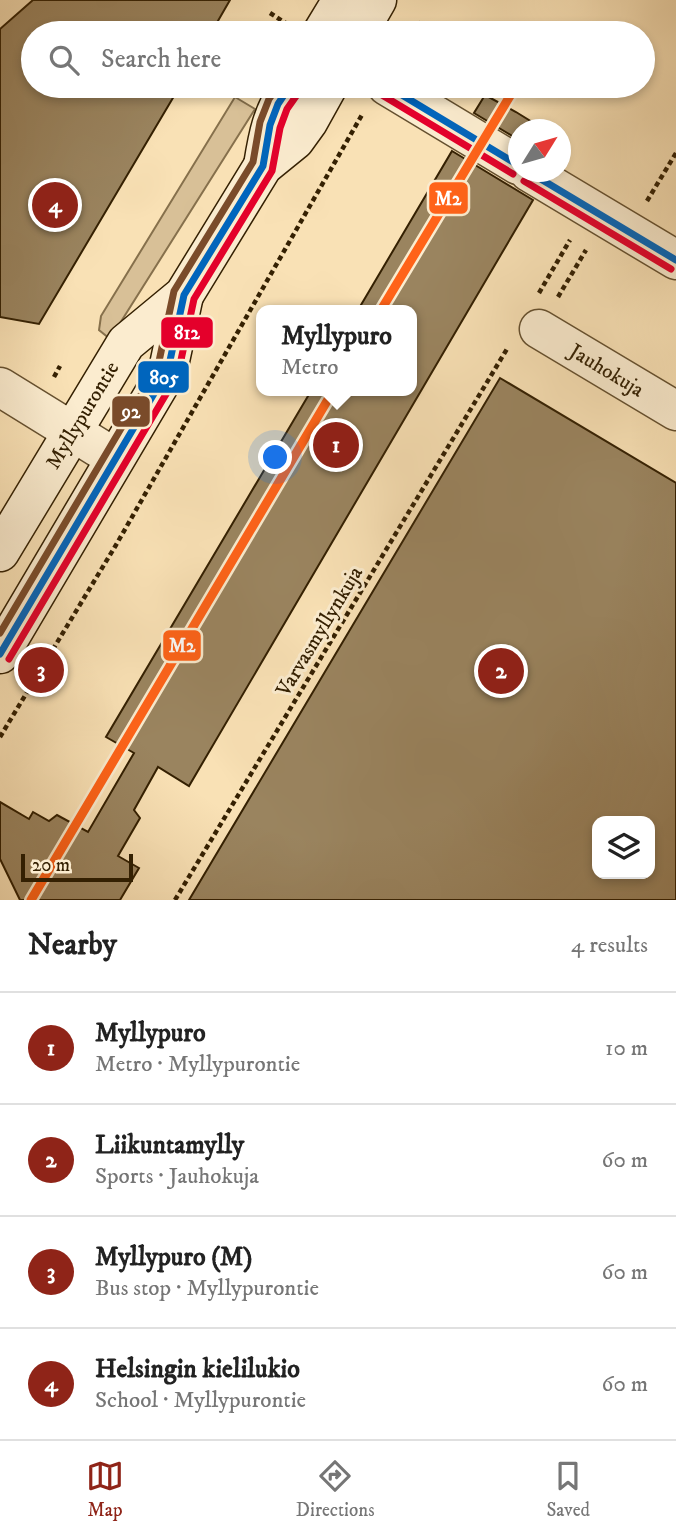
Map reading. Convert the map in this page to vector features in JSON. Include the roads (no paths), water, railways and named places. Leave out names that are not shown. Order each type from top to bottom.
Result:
[{"type":"main road","points":[[329,21],[342,0]]},
{"type":"main road","points":[[365,21],[377,0]]},
{"type":"main road","name":"Myllypurontie","points":[[263,166],[270,125],[282,98]]},
{"type":"main road","name":"Myllypurontie","points":[[0,552],[125,343],[184,295],[263,166],[295,140],[321,98]]},
{"type":"main road","points":[[385,98],[508,160]]},
{"type":"main road","points":[[541,182],[594,226],[676,260]]},
{"type":"main road","name":"Myllypurontie","points":[[0,654],[168,370],[184,295]]},
{"type":"main road","name":"Jauhokuja","points":[[539,329],[676,411]]},
{"type":"main road","points":[[0,387],[115,458]]},
{"type":"place","name":"Helsingin kielilukio","points":[[55,205]]},
{"type":"place","name":"Myllypuro","points":[[336,445]]},
{"type":"place","name":"Myllypuro (M)","points":[[41,670]]},
{"type":"place","name":"Liikuntamylly","points":[[501,671]]}]
